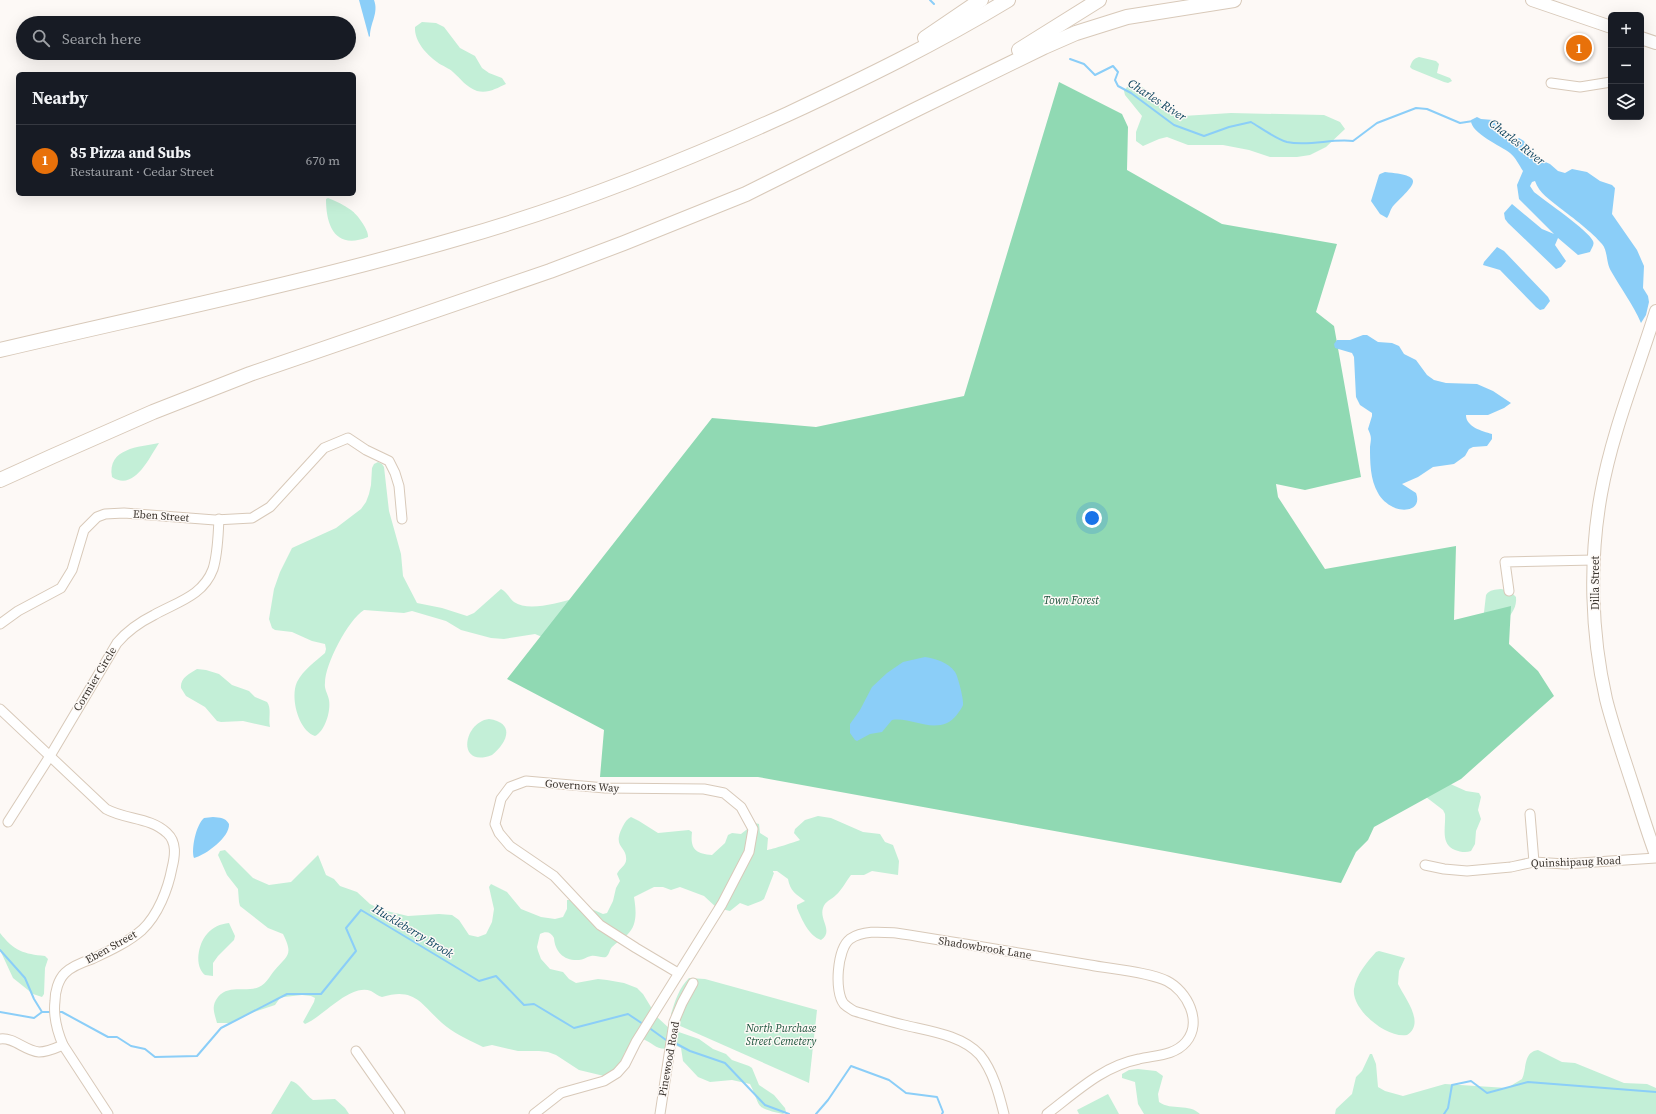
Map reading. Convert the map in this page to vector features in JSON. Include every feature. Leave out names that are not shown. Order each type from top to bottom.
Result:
[{"type":"highway","points":[[877,72],[981,0]]},
{"type":"highway","points":[[0,350],[361,265],[466,236],[547,210],[657,170],[725,143],[877,72],[963,28],[1008,0]]},
{"type":"highway","points":[[917,109],[1017,51],[1099,0]]},
{"type":"highway","points":[[0,480],[146,416],[250,374],[550,271],[624,244],[746,194],[1048,45],[1096,26],[1134,15],[1234,0]]},
{"type":"main road","points":[[1532,0],[1608,27]]},
{"type":"main road","points":[[1644,39],[1656,43]]},
{"type":"main road","name":"Dilla Street","points":[[1654,317],[1618,427],[1606,470],[1599,506],[1594,560],[1595,620],[1607,700],[1619,743],[1656,855]]},
{"type":"street","points":[[1551,83],[1580,87],[1608,82]]},
{"type":"street","name":"Eben Street","points":[[0,624],[18,611],[61,588],[72,570],[84,530],[97,517],[105,514],[124,514],[219,520],[245,520],[258,516],[284,494],[324,448],[348,438],[366,450],[389,462],[395,473],[398,486],[402,519]]},
{"type":"street","name":"Cormier Circle","points":[[8,822],[50,756],[117,642],[154,615],[180,603],[194,594],[205,583],[215,561],[219,520]]},
{"type":"street","points":[[1509,591],[1505,562],[1594,560]]},
{"type":"street","name":"Eben Street","points":[[0,709],[106,809],[120,815],[148,822],[160,827],[172,840],[175,853],[170,879],[165,892],[150,920],[143,929],[128,940],[75,966],[65,973],[55,992],[54,1017],[58,1035],[108,1114]]},
{"type":"street","name":"Governors Way","points":[[534,1114],[561,1093],[604,1082],[617,1073],[625,1064],[652,1015],[722,904],[749,852],[753,829],[741,807],[724,793],[704,789],[605,788],[526,781],[510,787],[501,799],[495,824],[499,833],[510,846],[554,876],[600,924],[678,973]]},
{"type":"street","points":[[1530,814],[1534,862]]},
{"type":"street","name":"Quinshipaug Road","points":[[1425,865],[1444,869],[1467,871],[1511,867],[1534,862],[1565,864],[1656,858]]},
{"type":"street","name":"Shadowbrook Lane","points":[[1004,1114],[1000,1098],[989,1070],[980,1055],[970,1047],[955,1038],[854,1011],[844,1004],[839,991],[839,962],[844,947],[850,940],[871,932],[896,933],[1156,977],[1173,985],[1182,994],[1193,1013],[1194,1020],[1192,1031],[1186,1042],[1174,1051],[1133,1060],[1105,1071],[1047,1114]]},
{"type":"street","name":"Pinewood Road","points":[[660,1114],[674,1022],[693,983]]},
{"type":"street","points":[[0,1039],[11,1040],[39,1052],[63,1045]]},
{"type":"street","points":[[356,1052],[400,1114]]},
{"type":"green space","points":[[422,22],[436,23],[444,27],[460,48],[475,56],[482,68],[489,73],[502,78],[506,84],[485,92],[477,91],[467,85],[425,52],[415,32],[415,27]]},
{"type":"green space","points":[[1419,57],[1436,61],[1439,64],[1437,73],[1450,78],[1452,81],[1448,83],[1444,82],[1412,69],[1410,67],[1412,62]]},
{"type":"green space","name":"Town Forest","points":[[1059,82],[1122,114],[1128,127],[1127,170],[1222,224],[1337,244],[1316,312],[1334,326],[1361,477],[1305,490],[1276,484],[1278,497],[1325,569],[1456,546],[1454,620],[1511,606],[1509,644],[1538,671],[1554,696],[1461,779],[1374,827],[1368,840],[1356,852],[1341,883],[758,777],[600,777],[604,730],[507,679],[712,418],[816,427],[964,396]]},
{"type":"green space","points":[[1140,86],[1147,90],[1170,112],[1183,116],[1231,113],[1324,115],[1340,122],[1345,129],[1326,147],[1310,155],[1297,157],[1270,157],[1249,150],[1223,145],[1188,145],[1167,137],[1143,146],[1136,141],[1136,132],[1142,116],[1125,95],[1124,91],[1127,87]]},
{"type":"green space","points":[[328,198],[343,205],[353,212],[365,226],[368,237],[357,240],[348,240],[341,238],[335,233],[328,219],[326,209],[326,199]]},
{"type":"green space","points":[[159,443],[146,464],[134,477],[127,480],[120,480],[112,477],[114,460],[119,455],[134,448]]},
{"type":"green space","points":[[378,462],[384,467],[389,511],[401,554],[403,576],[417,603],[442,608],[467,616],[474,613],[501,589],[514,602],[527,606],[543,606],[573,599],[547,639],[535,634],[504,639],[491,638],[461,630],[446,621],[412,611],[404,613],[364,610],[351,623],[333,654],[326,675],[325,685],[329,700],[328,715],[322,730],[315,736],[309,733],[300,720],[294,696],[297,682],[310,666],[325,653],[325,644],[312,641],[292,632],[275,630],[272,628],[269,619],[274,589],[280,572],[292,548],[336,528],[361,509],[369,494],[372,468],[374,464]]},
{"type":"green space","points":[[1501,589],[1510,591],[1516,597],[1516,604],[1512,613],[1506,621],[1483,621],[1486,595],[1491,591]]},
{"type":"green space","points":[[197,669],[219,674],[232,685],[249,691],[255,697],[267,702],[269,708],[270,727],[243,721],[217,721],[205,707],[186,696],[181,688],[184,679]]},
{"type":"green space","points":[[489,719],[497,721],[503,725],[506,729],[505,739],[502,745],[492,755],[480,758],[473,756],[468,751],[467,743],[469,735],[473,728],[480,722]]},
{"type":"green space","points":[[1446,782],[1466,791],[1479,793],[1481,797],[1478,810],[1481,819],[1476,831],[1475,844],[1471,851],[1457,851],[1447,844],[1445,835],[1445,814],[1443,810],[1426,797]]},
{"type":"green space","points":[[818,816],[831,818],[863,832],[880,834],[885,842],[893,845],[899,861],[898,875],[872,871],[864,875],[851,875],[838,893],[827,902],[823,908],[822,912],[826,933],[825,937],[821,940],[809,931],[797,908],[797,905],[805,901],[792,889],[788,879],[777,871],[773,871],[774,873],[764,899],[748,906],[740,903],[730,911],[717,908],[704,896],[680,887],[671,890],[663,887],[654,887],[634,897],[636,912],[633,927],[627,935],[610,949],[606,957],[589,956],[580,960],[569,959],[561,955],[556,947],[554,938],[548,933],[540,934],[537,947],[541,959],[550,969],[563,972],[569,979],[576,983],[598,979],[624,983],[637,988],[643,994],[657,1017],[670,1029],[699,1039],[713,1049],[726,1054],[732,1060],[752,1068],[759,1085],[774,1095],[785,1108],[786,1112],[783,1114],[763,1108],[758,1102],[750,1084],[732,1080],[710,1082],[698,1077],[683,1061],[681,1048],[677,1046],[665,1049],[641,1038],[625,1052],[616,1072],[604,1076],[579,1070],[556,1055],[548,1052],[518,1051],[492,1045],[483,1047],[451,1030],[416,999],[402,994],[393,994],[382,997],[371,991],[363,990],[354,992],[305,1024],[303,1022],[315,998],[302,995],[284,997],[280,998],[275,1005],[254,1012],[230,1023],[217,1023],[214,1012],[214,1003],[222,993],[232,990],[254,989],[259,987],[266,982],[288,955],[288,947],[283,934],[268,928],[240,906],[238,889],[227,875],[218,855],[220,851],[225,850],[253,878],[269,885],[291,882],[318,855],[326,875],[334,879],[340,886],[357,892],[370,904],[382,910],[408,916],[439,914],[452,915],[459,920],[469,935],[478,937],[486,934],[492,922],[494,909],[489,887],[491,884],[507,892],[521,909],[541,917],[555,919],[563,917],[567,909],[567,900],[571,900],[603,914],[607,913],[620,881],[617,874],[626,861],[625,852],[619,843],[620,833],[625,822],[631,817],[658,833],[689,830],[692,832],[692,842],[695,849],[698,852],[712,855],[725,843],[728,835],[732,833],[741,834],[755,823],[759,824],[760,833],[768,838],[767,850],[798,841],[800,840],[794,833],[795,829],[805,820]]},
{"type":"green space","points":[[229,923],[235,936],[234,940],[213,963],[213,976],[205,975],[199,966],[198,961],[201,943],[212,929]]},
{"type":"green space","points":[[0,933],[15,948],[25,953],[45,956],[48,959],[45,968],[44,994],[42,997],[33,994],[13,978],[0,950]]},
{"type":"green space","points":[[1379,951],[1405,958],[1399,971],[1398,984],[1412,1010],[1414,1017],[1412,1030],[1407,1035],[1399,1035],[1390,1032],[1372,1021],[1358,1005],[1355,997],[1354,989],[1359,974],[1376,952]]},
{"type":"green space","name":"North Purchase Street Cemetery","points":[[689,978],[705,979],[817,1010],[809,1083],[678,1025],[671,1014],[680,990]]},
{"type":"green space","points":[[1538,1050],[1562,1062],[1575,1063],[1624,1083],[1647,1084],[1656,1088],[1656,1114],[1335,1114],[1336,1109],[1352,1094],[1356,1077],[1362,1071],[1370,1054],[1372,1054],[1376,1064],[1378,1087],[1385,1091],[1403,1096],[1445,1084],[1507,1088],[1522,1079],[1528,1057],[1533,1051]]},
{"type":"green space","points":[[1138,1069],[1156,1071],[1163,1076],[1158,1094],[1159,1102],[1164,1105],[1191,1109],[1200,1114],[1144,1114],[1138,1104],[1135,1082],[1122,1078],[1122,1074],[1129,1070]]},
{"type":"green space","points":[[291,1081],[297,1084],[313,1100],[335,1099],[349,1114],[271,1114]]},
{"type":"green space","points":[[1108,1094],[1119,1114],[1079,1114],[1077,1110]]},
{"type":"water","points":[[359,0],[374,0],[375,14],[369,37]]},
{"type":"water","points":[[1477,117],[1481,119],[1493,120],[1508,140],[1511,141],[1519,138],[1524,141],[1534,157],[1550,164],[1558,171],[1565,173],[1572,169],[1587,172],[1600,181],[1612,185],[1615,188],[1612,214],[1637,250],[1644,266],[1643,288],[1648,296],[1649,302],[1646,315],[1641,323],[1609,268],[1602,244],[1588,230],[1545,196],[1535,181],[1532,182],[1530,186],[1534,192],[1590,236],[1594,244],[1590,252],[1578,255],[1558,238],[1555,245],[1566,261],[1561,267],[1556,269],[1508,223],[1505,219],[1504,213],[1512,204],[1542,229],[1554,234],[1519,199],[1517,185],[1523,171],[1516,159],[1510,153],[1475,130],[1471,120]]},
{"type":"water","points":[[1385,172],[1407,176],[1413,181],[1412,186],[1393,207],[1387,218],[1380,214],[1371,201],[1379,175]]},
{"type":"water","points":[[1497,247],[1504,251],[1548,297],[1550,301],[1544,309],[1540,310],[1536,307],[1500,270],[1483,265]]},
{"type":"water","points":[[1367,335],[1378,342],[1392,343],[1399,346],[1404,354],[1416,360],[1427,375],[1434,380],[1446,383],[1477,384],[1493,391],[1511,403],[1488,415],[1466,415],[1469,423],[1479,430],[1492,434],[1492,439],[1487,446],[1473,447],[1469,449],[1465,456],[1454,464],[1433,467],[1418,477],[1402,484],[1416,493],[1417,503],[1411,508],[1402,510],[1393,507],[1384,501],[1375,488],[1371,470],[1371,438],[1368,429],[1372,413],[1360,405],[1356,397],[1354,357],[1352,353],[1335,348],[1334,344],[1337,340],[1350,340]]},
{"type":"water","points":[[925,657],[945,663],[956,674],[962,693],[963,705],[952,720],[940,725],[926,725],[906,720],[892,720],[882,732],[870,734],[857,741],[855,740],[850,733],[850,724],[860,710],[872,687],[887,673],[903,662]]},
{"type":"water","points":[[213,817],[226,820],[229,824],[226,834],[222,840],[211,849],[194,858],[194,843],[201,821],[204,818]]},
{"type":"waterway","name":"Charles River","points":[[930,0],[934,4]]},
{"type":"waterway","name":"Charles River","points":[[1070,59],[1084,64],[1095,75],[1113,66],[1118,72],[1115,80],[1118,86],[1131,93],[1174,125],[1204,136],[1229,127],[1251,122],[1273,136],[1287,142],[1304,144],[1345,140],[1353,141],[1377,123],[1416,108],[1427,109],[1460,123],[1473,121]]},
{"type":"waterway","name":"Huckleberry Brook","points":[[57,1012],[62,1012],[108,1037],[117,1037],[131,1046],[145,1049],[155,1057],[197,1056],[221,1028],[287,994],[321,994],[356,951],[346,928],[361,910],[479,981],[496,976],[524,1005],[534,1004],[574,1028],[628,1014],[643,1024]]},
{"type":"waterway","points":[[0,950],[25,978],[34,999],[42,1012]]},
{"type":"waterway","name":"Huckleberry Brook","points":[[0,1012],[34,1018],[42,1012],[53,1012]]},
{"type":"waterway","name":"Huckleberry Brook","points":[[648,1027],[666,1040]]},
{"type":"waterway","name":"Huckleberry Brook","points":[[675,1043],[690,1051],[725,1063],[765,1105],[789,1114]]},
{"type":"waterway","name":"Huckleberry Brook","points":[[816,1114],[828,1100],[851,1066],[889,1080],[906,1093],[937,1097],[943,1112],[942,1114]]},
{"type":"waterway","points":[[1444,1114],[1448,1108],[1452,1085],[1471,1081],[1487,1093],[1528,1082],[1656,1092]]},
{"type":"place","name":"85 Pizza and Subs","points":[[1579,48]]}]
